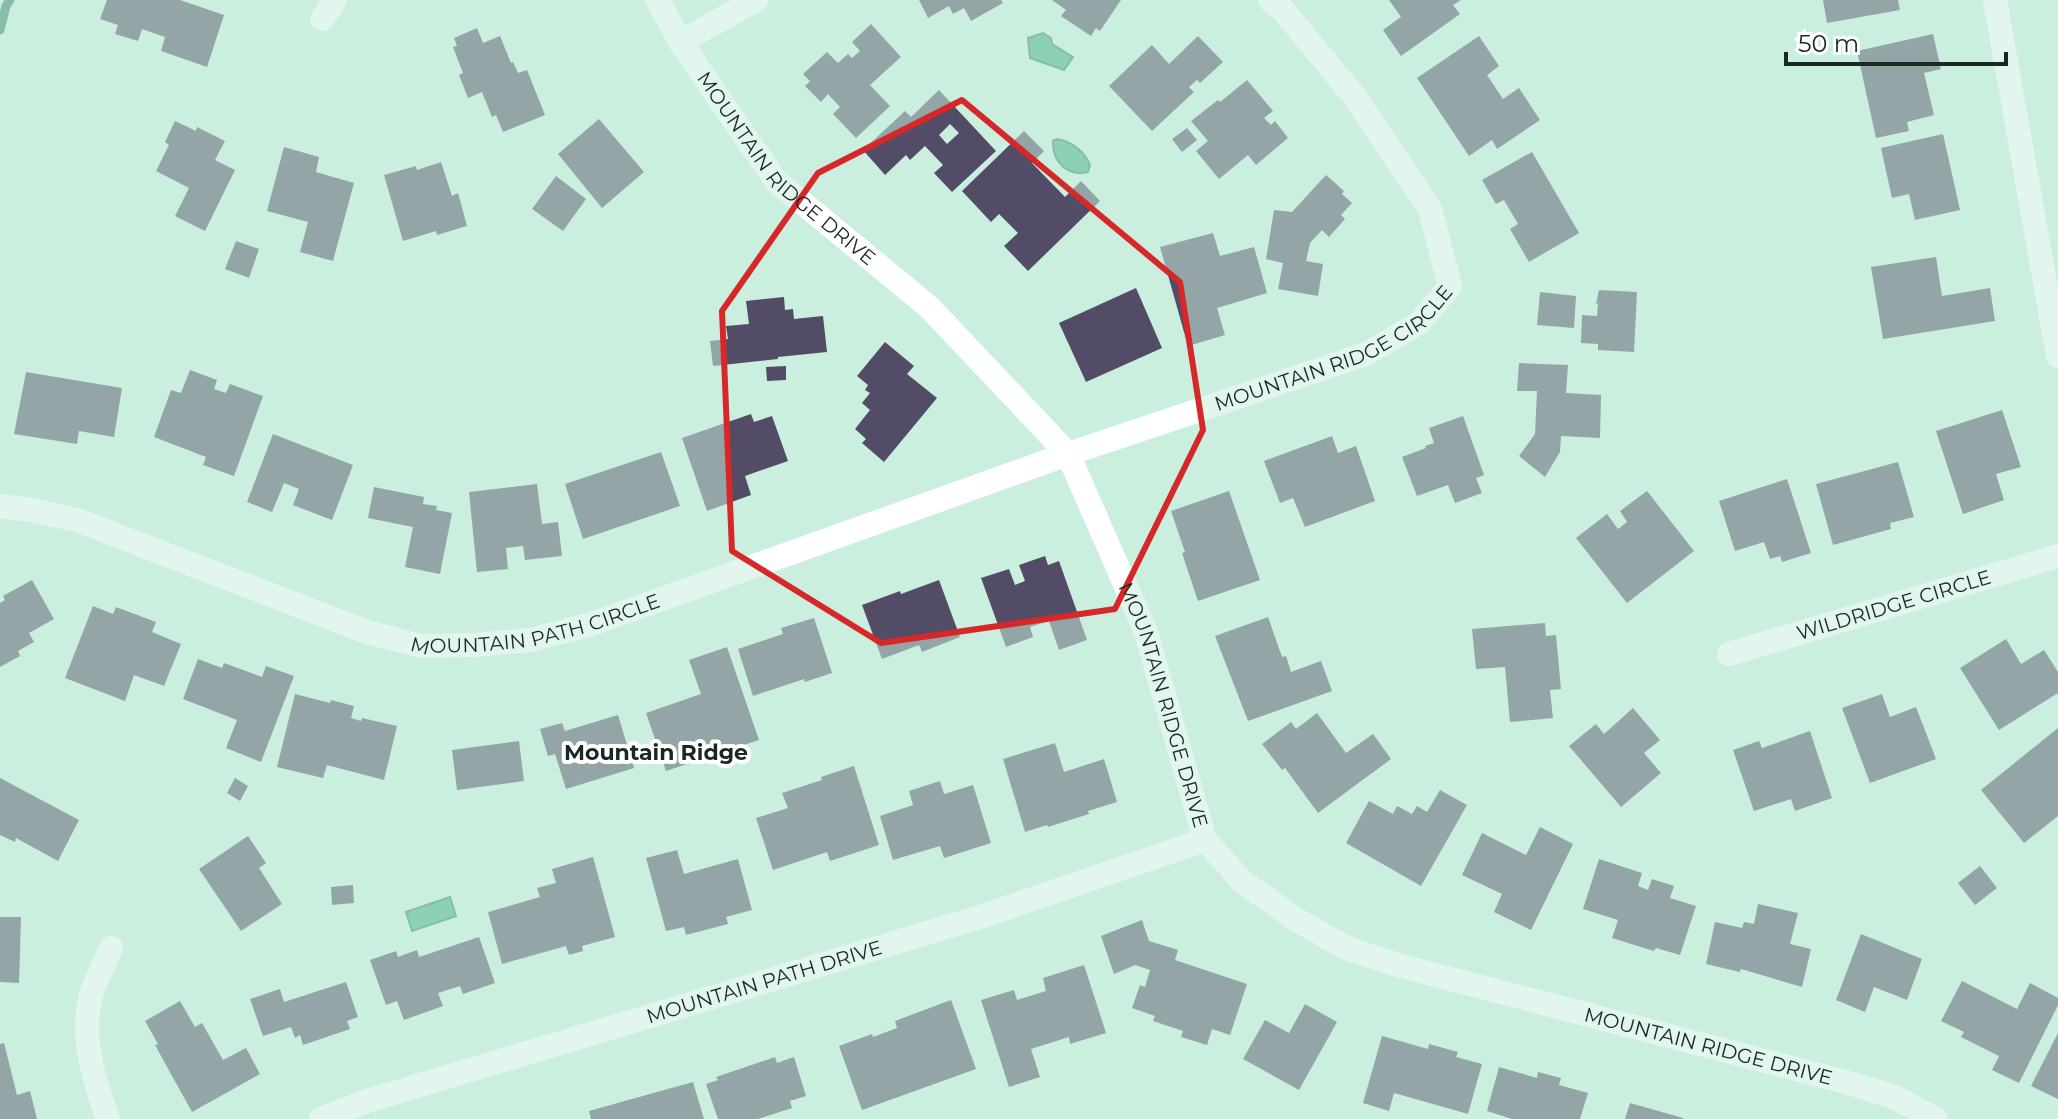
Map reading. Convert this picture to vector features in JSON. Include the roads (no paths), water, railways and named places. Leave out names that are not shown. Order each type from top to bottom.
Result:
[{"type":"street","name":"MOUNTAIN RIDGE DRIVE","points":[[658,0],[680,42],[776,181],[929,307],[1068,454],[1146,632],[1205,840],[1242,881],[1292,917],[1346,948],[1401,966],[1842,1081],[1892,1096],[1936,1119]]},
{"type":"street","points":[[680,42],[756,0]]},
{"type":"street","name":"MOUNTAIN RIDGE CIRCLE","points":[[1068,454],[1366,354],[1419,323],[1450,286],[1430,209],[1354,96],[1283,10],[1270,0]]},
{"type":"street","points":[[1995,0],[2058,356]]},
{"type":"street","name":"MOUNTAIN PATH CIRCLE","points":[[0,506],[77,520],[367,632],[421,646],[475,645],[530,640],[589,625],[1068,454]]},
{"type":"street","name":"WILDRIDGE CIRCLE","points":[[1729,654],[2058,556]]},
{"type":"street","name":"MOUNTAIN PATH DRIVE","points":[[321,1119],[367,1101],[980,917],[1205,840]]},
{"type":"street","points":[[108,1119],[93,1078],[87,1035],[91,996],[111,948]]},
{"type":"waterway","points":[[0,30],[10,0]]},
{"type":"district","name":"Mountain Ridge","points":[[656,752]]}]
